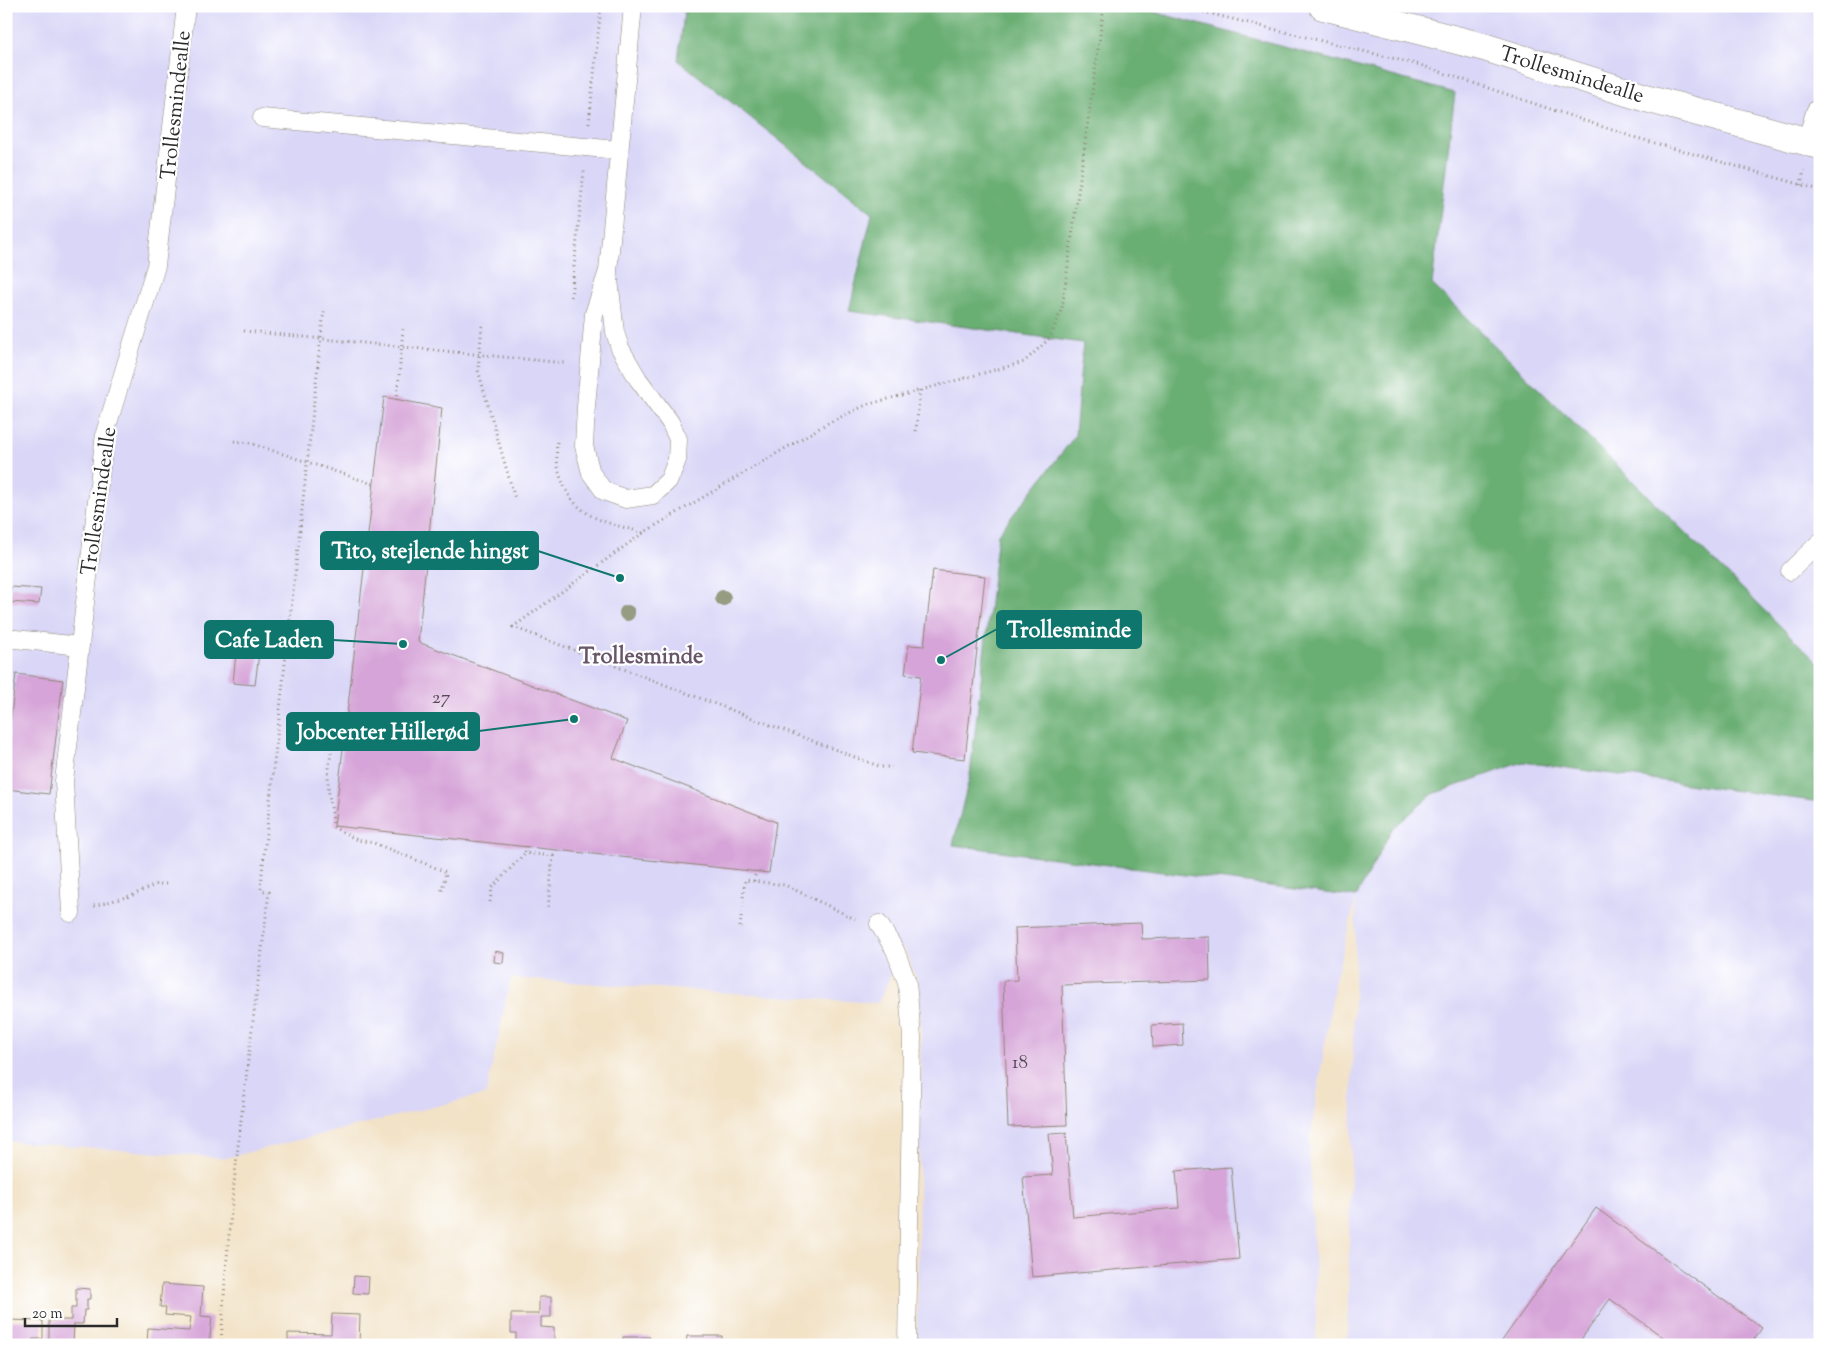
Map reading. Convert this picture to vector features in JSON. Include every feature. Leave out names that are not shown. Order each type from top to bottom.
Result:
[{"type":"street","name":"Trollesmindealle","points":[[1323,6],[1484,47],[1646,98],[1815,144]]},
{"type":"street","points":[[1815,144],[1820,112]]},
{"type":"lane","name":"Trollesmindealle","points":[[71,913],[64,781],[105,433],[156,266],[186,6]]},
{"type":"lane","points":[[608,271],[594,314],[584,446],[591,473],[604,491],[626,499],[654,495],[669,480],[677,460],[678,439],[670,422],[638,379],[620,348],[615,332],[608,271],[633,6]]},
{"type":"lane","points":[[262,118],[618,150]]},
{"type":"lane","points":[[1790,571],[1820,542]]},
{"type":"lane","points":[[6,638],[80,646]]},
{"type":"lane","points":[[871,924],[895,950],[907,982],[912,1037],[906,1345]]},
{"type":"path","points":[[571,304],[601,6]]},
{"type":"path","points":[[892,767],[881,767],[513,628],[643,533],[826,424],[866,405],[1024,362],[1050,338],[1062,308],[1104,6]]},
{"type":"path","points":[[1179,6],[1420,65],[1630,136],[1820,190]]},
{"type":"path","points":[[221,1345],[226,1269],[269,892],[260,890],[324,310]]},
{"type":"path","points":[[482,326],[478,370],[515,498]]},
{"type":"path","points":[[397,400],[403,330]]},
{"type":"path","points":[[244,331],[479,356],[565,363]]},
{"type":"path","points":[[564,373],[566,354]]},
{"type":"path","points":[[916,431],[920,389]]},
{"type":"path","points":[[558,438],[560,481],[580,508],[597,519],[643,533]]},
{"type":"path","points":[[234,441],[250,443],[374,484]]},
{"type":"path","points":[[265,649],[286,650]]},
{"type":"path","points":[[337,718],[328,783],[331,809],[334,815],[333,827],[357,840],[374,843],[446,872],[442,894]]},
{"type":"path","points":[[490,902],[492,888],[525,853],[526,846]]},
{"type":"path","points":[[525,853],[553,856],[548,908]]},
{"type":"path","points":[[754,881],[756,871]]},
{"type":"path","points":[[740,927],[746,880],[785,885],[871,924]]},
{"type":"path","points":[[71,913],[133,895],[157,884],[169,884]]},
{"type":"shaded area","points":[[6,6],[1820,6],[1820,1345],[1347,1345],[1356,900],[1335,980],[1309,1145],[1316,1289],[1316,1345],[917,1345],[921,1029],[918,983],[904,947],[878,1003],[511,978],[486,1094],[225,1158],[6,1141]]},
{"type":"green space","points":[[685,6],[1132,6],[1455,93],[1432,284],[1820,665],[1820,802],[1523,762],[1433,794],[1392,829],[1356,897],[953,845],[970,775],[998,534],[1075,436],[1083,343],[849,311],[872,214],[678,60]]},
{"type":"building","points":[[384,397],[442,408],[418,642],[627,721],[613,758],[776,822],[769,873],[334,826]]},
{"type":"building","points":[[933,570],[985,576],[965,759],[912,753],[921,676],[905,674],[909,645],[924,646]]},
{"type":"building","points":[[11,587],[41,589],[39,604],[9,602]]},
{"type":"building","points":[[238,634],[261,637],[255,685],[233,683]]},
{"type":"building","points":[[16,674],[63,680],[49,794],[6,789],[6,756]]},
{"type":"building","points":[[1141,923],[1142,939],[1209,937],[1210,980],[1062,985],[1067,1125],[1008,1127],[1003,981],[1017,980],[1015,928]]},
{"type":"building","points":[[495,951],[504,953],[503,963],[494,962]]},
{"type":"building","points":[[1182,1023],[1183,1045],[1153,1047],[1152,1025]]},
{"type":"building","points":[[1066,1133],[1073,1217],[1179,1208],[1176,1171],[1231,1167],[1239,1259],[1032,1277],[1023,1177],[1053,1175],[1049,1134]]},
{"type":"building","points":[[1596,1208],[1762,1328],[1750,1345],[1668,1345],[1670,1342],[1610,1299],[1577,1345],[1499,1345]]},
{"type":"building","points":[[354,1276],[369,1277],[368,1294],[353,1293]]},
{"type":"building","points":[[162,1284],[203,1287],[201,1316],[212,1317],[209,1345],[147,1345],[148,1328],[189,1331],[191,1317],[165,1315],[166,1307],[160,1307]]},
{"type":"building","points":[[76,1288],[90,1289],[90,1299],[87,1299],[87,1310],[84,1310],[83,1324],[74,1324],[73,1344],[49,1344],[49,1320],[71,1320],[71,1308],[76,1308]]},
{"type":"building","points":[[539,1297],[551,1297],[551,1317],[541,1317],[541,1327],[554,1328],[554,1345],[516,1345],[516,1333],[511,1333],[511,1314],[539,1314]]},
{"type":"building","points":[[332,1314],[360,1315],[359,1345],[288,1345],[288,1333],[331,1334]]},
{"type":"building","points":[[6,1320],[43,1321],[43,1339],[33,1339],[33,1345],[6,1345]]},
{"type":"building","points":[[687,1336],[722,1336],[722,1345],[686,1345]]},
{"type":"building","points":[[623,1337],[650,1337],[650,1345],[623,1345]]},
{"type":"place","name":"Tito, stejlende hingst","points":[[620,578]]},
{"type":"place","name":"Cafe Laden","points":[[403,644]]},
{"type":"place","name":"Trollesminde","points":[[941,660]]},
{"type":"place","name":"Jobcenter Hillerød","points":[[574,719]]},
{"type":"district","name":"Trollesminde","points":[[641,655]]}]
